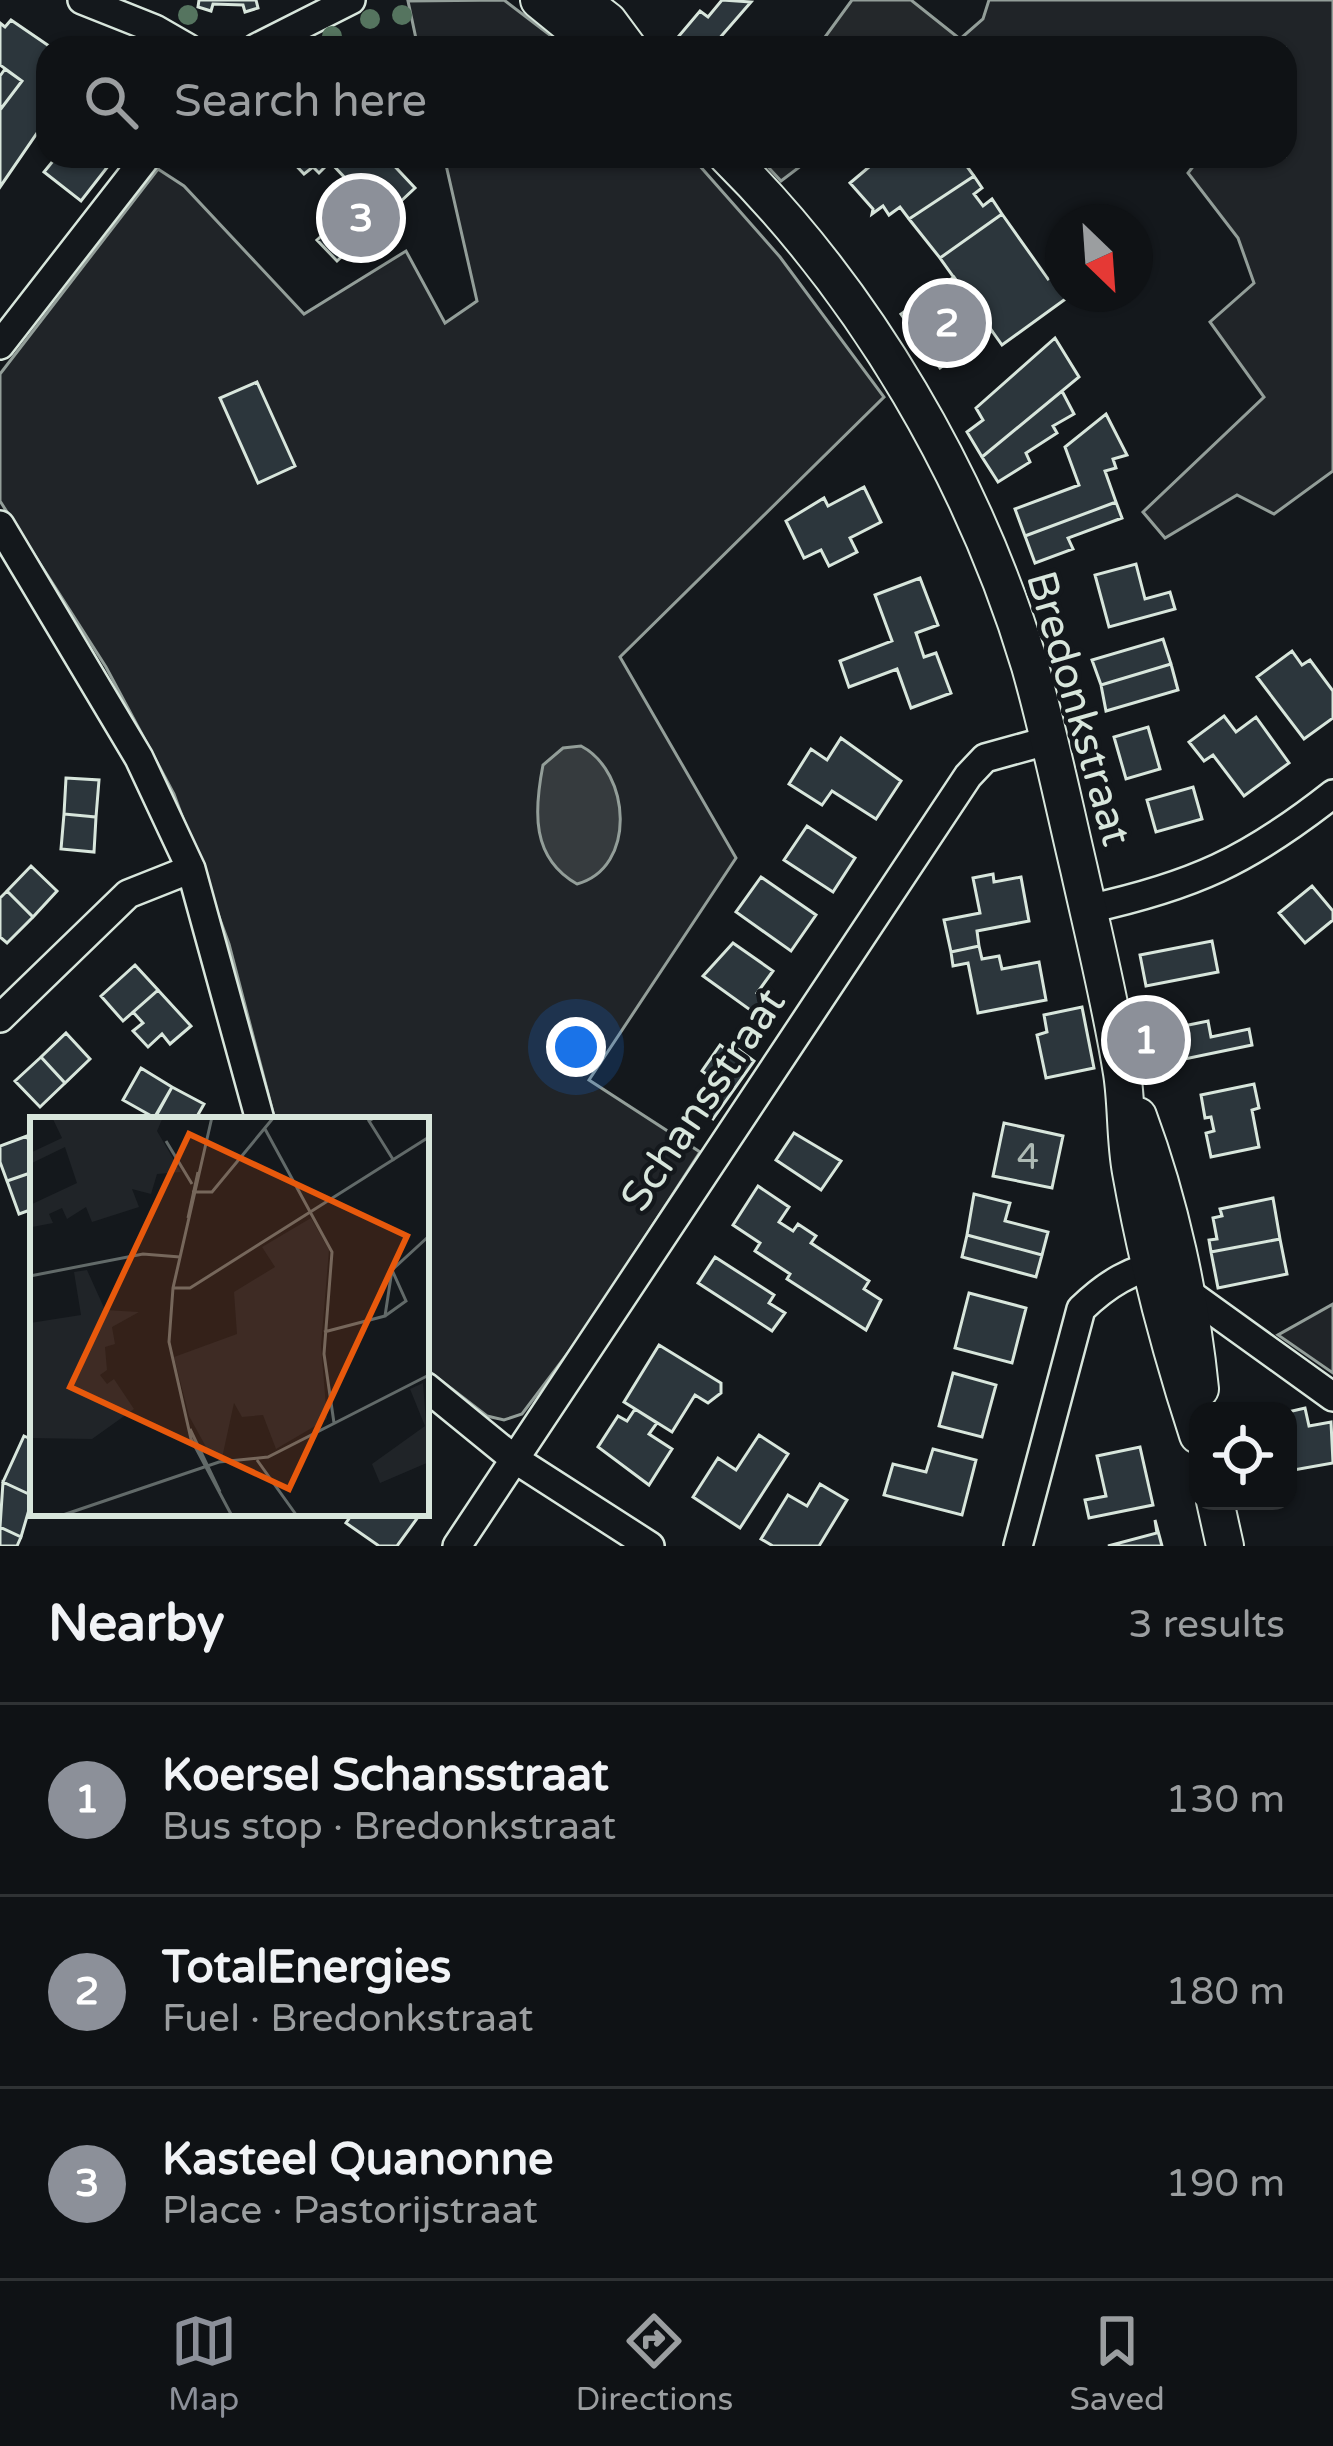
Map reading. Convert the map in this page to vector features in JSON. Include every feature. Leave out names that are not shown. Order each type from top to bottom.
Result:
[{"type":"street","points":[[82,0],[168,36]]},
{"type":"street","points":[[280,36],[351,0]]},
{"type":"street","points":[[539,0],[583,36]]},
{"type":"street","points":[[581,0],[619,36]]},
{"type":"street","points":[[0,345],[138,168]]},
{"type":"street","name":"Bredonkstraat","points":[[738,168],[799,236],[858,313],[913,402],[986,548],[1029,662],[1122,1074],[1154,1159],[1192,1402]]},
{"type":"street","points":[[0,525],[139,758],[191,869],[259,1117]]},
{"type":"street","name":"Schansstraat","points":[[457,1546],[968,776],[985,758],[1050,740]]},
{"type":"street","points":[[1088,909],[1216,872],[1278,837],[1333,794]]},
{"type":"street","points":[[0,1018],[128,894],[191,869]]},
{"type":"street","points":[[1018,1546],[1081,1309],[1107,1284],[1170,1272],[1333,1397]]},
{"type":"street","name":"Bredonkstraat","points":[[1170,1272],[1195,1342],[1201,1402]]},
{"type":"street","points":[[429,1389],[513,1458],[650,1546]]},
{"type":"street","points":[[1217,1510],[1225,1546]]},
{"type":"shaded area","points":[[504,0],[551,36],[415,36],[408,1]]},
{"type":"shaded area","points":[[852,0],[911,0],[956,36],[826,36]]},
{"type":"shaded area","points":[[989,0],[1333,0],[1333,471],[1274,514],[1237,495],[1165,538],[1143,512],[1264,397],[1210,322],[1254,283],[1238,238],[1188,173],[1192,168],[1297,168],[1297,36],[963,36],[983,19]]},
{"type":"shaded area","points":[[447,168],[702,168],[780,257],[884,397],[620,657],[736,858],[589,1080],[700,1152],[583,1333],[522,1414],[504,1420],[487,1416],[429,1371],[429,1117],[274,1117],[229,944],[174,794],[106,667],[0,501],[0,374],[158,169],[184,186],[304,314],[406,251],[445,323],[477,301]]},
{"type":"shaded area","points":[[769,168],[798,168],[781,181]]},
{"type":"shaded area","points":[[581,746],[610,776],[620,819],[610,859],[596,875],[577,884],[551,861],[544,847],[538,799],[543,765],[563,748]]},
{"type":"shaded area","points":[[1333,1304],[1333,1373],[1278,1335]]},
{"type":"building","points":[[199,0],[256,0],[258,8],[245,12],[243,5],[213,4],[211,11],[198,7]]},
{"type":"building","points":[[722,0],[751,2],[721,36],[679,36],[700,11],[708,17]]},
{"type":"building","points":[[11,20],[36,37],[36,134],[0,187],[0,110],[22,81],[0,65],[0,23],[5,27]]},
{"type":"building","points":[[5,69],[22,81],[0,110],[0,76]]},
{"type":"building","points":[[47,168],[107,168],[81,201],[44,172]]},
{"type":"building","points":[[336,168],[396,168],[415,188],[337,261],[317,240],[363,197]]},
{"type":"building","points":[[868,168],[968,168],[974,176],[909,219],[900,207],[889,215],[883,206],[872,214],[873,209],[850,183]]},
{"type":"building","points":[[974,176],[982,188],[974,194],[983,206],[992,199],[1002,214],[940,258],[909,219]]},
{"type":"building","points":[[1002,214],[1045,275],[1048,312],[1002,345],[940,258]]},
{"type":"building","points":[[954,277],[992,331],[940,368],[901,314]]},
{"type":"building","points":[[1055,338],[1079,377],[982,457],[967,432],[983,420],[976,408]]},
{"type":"building","points":[[257,382],[295,466],[258,483],[220,398]]},
{"type":"building","points":[[1062,391],[1074,414],[1053,426],[1057,433],[1026,453],[1030,462],[998,482],[982,457]]},
{"type":"building","points":[[1106,414],[1127,455],[1113,459],[1116,468],[1105,471],[1116,502],[1025,536],[1015,509],[1079,485],[1065,447]]},
{"type":"building","points":[[864,487],[881,522],[850,538],[857,552],[829,566],[821,550],[804,558],[786,521],[824,498],[828,506]]},
{"type":"building","points":[[1116,502],[1122,518],[1068,538],[1073,549],[1035,563],[1025,536]]},
{"type":"building","points":[[1136,564],[1145,599],[1170,592],[1175,609],[1109,627],[1095,575]]},
{"type":"building","points":[[920,578],[938,625],[916,633],[924,657],[936,653],[951,693],[911,708],[897,669],[849,687],[840,661],[892,641],[875,595]]},
{"type":"building","points":[[1163,639],[1171,664],[1101,685],[1092,660]]},
{"type":"building","points":[[1292,651],[1302,665],[1310,660],[1333,691],[1333,718],[1304,739],[1257,677]]},
{"type":"building","points":[[1171,664],[1178,690],[1106,711],[1101,685]]},
{"type":"building","points":[[1224,716],[1236,732],[1256,717],[1289,763],[1244,796],[1213,755],[1204,761],[1189,742]]},
{"type":"building","points":[[1148,727],[1160,769],[1126,779],[1114,737]]},
{"type":"building","points":[[841,738],[901,781],[876,819],[832,791],[822,805],[789,784],[811,749],[827,760]]},
{"type":"building","points":[[66,778],[99,780],[96,817],[64,814]]},
{"type":"building","points":[[1193,787],[1202,819],[1156,832],[1147,800]]},
{"type":"building","points":[[64,814],[96,817],[94,852],[61,849]]},
{"type":"building","points":[[807,826],[855,858],[833,892],[784,860]]},
{"type":"building","points":[[31,866],[57,891],[33,917],[7,891]]},
{"type":"building","points":[[993,874],[994,882],[1021,877],[1029,921],[977,931],[979,946],[951,952],[944,920],[980,913],[973,878]]},
{"type":"building","points":[[761,877],[816,915],[791,951],[736,912]]},
{"type":"building","points":[[1312,886],[1333,911],[1333,920],[1305,943],[1279,913]]},
{"type":"building","points":[[7,891],[33,917],[7,943],[0,937],[0,898]]},
{"type":"building","points":[[1212,941],[1218,972],[1146,986],[1140,955]]},
{"type":"building","points":[[733,943],[773,971],[757,993],[763,998],[753,1012],[703,976]]},
{"type":"building","points":[[979,946],[982,959],[999,956],[1002,969],[1039,962],[1046,1000],[978,1013],[968,963],[953,966],[951,952]]},
{"type":"building","points":[[135,965],[158,990],[123,1021],[101,996]]},
{"type":"building","points":[[158,990],[191,1026],[170,1044],[162,1034],[148,1047],[133,1031],[143,1023],[133,1012]]},
{"type":"building","points":[[1082,1007],[1094,1068],[1046,1078],[1037,1035],[1047,1032],[1044,1015]]},
{"type":"building","points":[[1208,1021],[1211,1037],[1249,1029],[1252,1045],[1175,1061],[1169,1029]]},
{"type":"building","points":[[66,1033],[90,1059],[65,1083],[41,1057]]},
{"type":"building","points":[[720,1045],[731,1053],[735,1047],[754,1061],[713,1119],[694,1105],[713,1079],[702,1071]]},
{"type":"building","points":[[41,1057],[65,1083],[40,1107],[15,1081]]},
{"type":"building","points":[[141,1068],[172,1087],[156,1117],[123,1100]]},
{"type":"building","points":[[1254,1084],[1259,1108],[1252,1110],[1259,1147],[1211,1157],[1206,1133],[1214,1131],[1211,1117],[1205,1118],[1201,1095]]},
{"type":"building","points":[[172,1087],[204,1104],[197,1117],[155,1117]]},
{"type":"building","points":[[1004,1123],[1063,1136],[1052,1188],[993,1176]]},
{"type":"building","points":[[794,1133],[841,1161],[821,1190],[776,1160]]},
{"type":"building","points":[[27,1136],[30,1173],[7,1181],[0,1146]]},
{"type":"building","points":[[30,1173],[30,1210],[19,1214],[7,1181]]},
{"type":"building","points":[[758,1186],[789,1207],[779,1222],[793,1231],[798,1224],[816,1236],[811,1243],[869,1281],[864,1289],[881,1300],[866,1330],[787,1279],[790,1274],[755,1251],[760,1243],[733,1225]]},
{"type":"building","points":[[974,1194],[1010,1203],[1005,1221],[1048,1232],[1042,1255],[967,1235]]},
{"type":"building","points":[[1273,1198],[1280,1239],[1211,1252],[1209,1240],[1217,1239],[1213,1218],[1222,1216],[1220,1209]]},
{"type":"building","points":[[967,1235],[1042,1255],[1036,1277],[962,1257]]},
{"type":"building","points":[[1280,1239],[1287,1274],[1218,1288],[1211,1252]]},
{"type":"building","points":[[715,1257],[774,1295],[769,1303],[785,1313],[772,1331],[698,1283]]},
{"type":"building","points":[[969,1293],[1026,1308],[1012,1363],[955,1348]]},
{"type":"building","points":[[659,1345],[721,1383],[721,1393],[708,1403],[695,1395],[672,1432],[624,1402]]},
{"type":"building","points":[[953,1373],[996,1385],[982,1437],[939,1426]]},
{"type":"building","points":[[1305,1408],[1309,1426],[1331,1422],[1333,1463],[1297,1469],[1297,1410]]},
{"type":"building","points":[[635,1409],[657,1423],[649,1434],[672,1449],[649,1485],[598,1447],[618,1416],[627,1421]]},
{"type":"building","points":[[759,1435],[788,1454],[740,1528],[693,1497],[718,1458],[736,1470]]},
{"type":"building","points":[[24,1436],[30,1439],[30,1495],[3,1482]]},
{"type":"building","points":[[1140,1447],[1153,1505],[1089,1518],[1085,1500],[1106,1496],[1097,1456]]},
{"type":"building","points":[[933,1449],[976,1460],[962,1515],[884,1495],[893,1464],[926,1472]]},
{"type":"building","points":[[3,1482],[30,1495],[30,1506],[21,1537],[0,1527]]},
{"type":"building","points":[[820,1484],[847,1500],[819,1546],[773,1546],[761,1539],[788,1495],[807,1506]]},
{"type":"building","points":[[351,1516],[419,1516],[397,1546],[379,1546],[346,1523]]},
{"type":"building","points":[[1155,1520],[1162,1546],[1108,1546],[1157,1533]]},
{"type":"building","points":[[0,1527],[21,1537],[17,1546],[0,1546]]},
{"type":"place","name":"Kasteel Quanonne","points":[[361,218]]},
{"type":"place","name":"TotalEnergies","points":[[947,323]]},
{"type":"place","name":"Koersel Schansstraat","points":[[1146,1040]]}]
